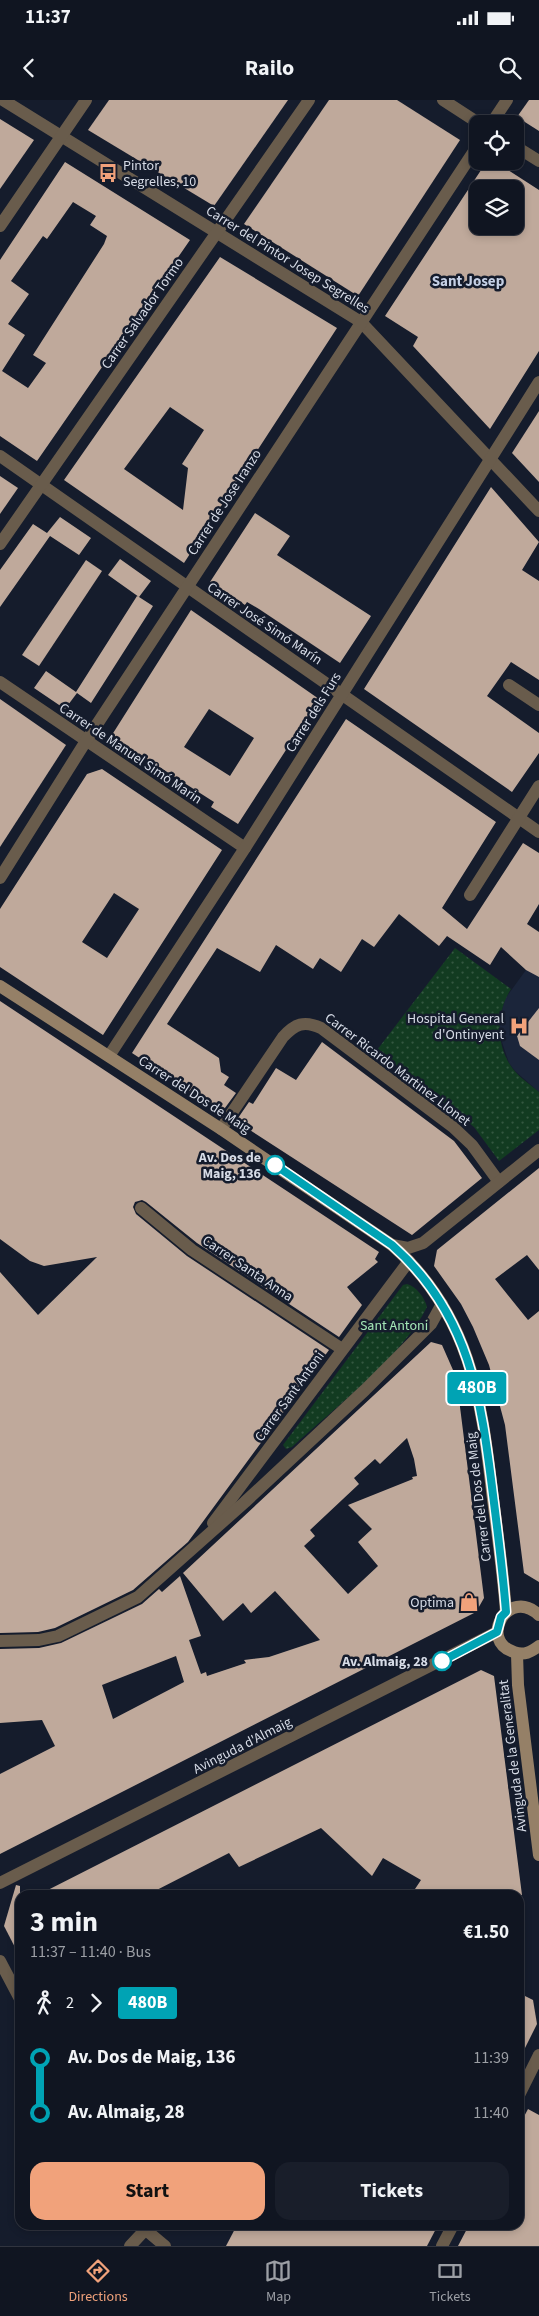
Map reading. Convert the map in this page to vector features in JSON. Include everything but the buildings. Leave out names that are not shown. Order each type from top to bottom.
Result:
[{"type":"street","name":"Carrer del Pintor Josep Segrelles","points":[[2,100],[217,231],[361,322],[539,511]]},
{"type":"street","points":[[0,226],[86,100]]},
{"type":"street","name":"Carrer Salvador Tormo","points":[[0,544],[309,100]]},
{"type":"street","points":[[443,100],[469,117]]},
{"type":"street","points":[[497,115],[507,100]]},
{"type":"street","points":[[524,152],[539,161]]},
{"type":"street","name":"Carrer de Jose Iranzo","points":[[0,878],[186,587],[469,158]]},
{"type":"street","name":"Carrer dels Furs","points":[[109,1056],[246,848],[539,382]]},
{"type":"street","name":"Carrer José Simó Marín","points":[[0,456],[539,832]]},
{"type":"street","name":"Carrer de Manuel Simó Marin","points":[[0,682],[246,848]]},
{"type":"street","points":[[509,685],[539,705]]},
{"type":"street","points":[[470,895],[539,786]]},
{"type":"street","name":"Carrer del Dos de Maig","points":[[0,986],[221,1129],[392,1245],[412,1265],[442,1304],[466,1353],[482,1408],[506,1612]]},
{"type":"street","name":"Carrer Ricardo Martinez Llonet","points":[[221,1129],[290,1030],[304,1022],[321,1028],[462,1135],[499,1182]]},
{"type":"street","points":[[392,1245],[408,1248],[423,1242],[539,1150]]},
{"type":"street","name":"Carrer Santa Anna","points":[[141,1208],[192,1250],[342,1349]]},
{"type":"street","points":[[412,1265],[423,1242]]},
{"type":"street","name":"Carrer Sant Antoni","points":[[193,1548],[342,1349],[412,1265]]},
{"type":"street","name":"Carrer Sant Antoni","points":[[0,1641],[39,1640],[58,1636],[128,1604],[142,1594],[246,1502],[365,1390],[432,1324],[442,1304]]},
{"type":"street","points":[[539,1615],[528,1608],[520,1606],[506,1612],[501,1617],[497,1632],[504,1646],[517,1654],[525,1654],[539,1646]]},
{"type":"street","name":"Avinguda d'Almaig","points":[[0,1883],[497,1632]]},
{"type":"street","name":"Avinguda de la Generalitat","points":[[517,1654],[518,1685],[539,1855]]},
{"type":"street","points":[[0,1961],[15,1990]]},
{"type":"street","points":[[524,2085],[539,2055]]},
{"type":"street","points":[[130,2246],[141,2230]]},
{"type":"street","points":[[146,2230],[165,2246]]},
{"type":"street","points":[[442,2246],[450,2230]]},
{"type":"shaded area","name":"Hospital General d'Ontinyent","points":[[539,952],[539,1092],[515,1071],[509,1063],[502,1042],[499,1021],[505,999]]},
{"type":"green space","points":[[455,948],[511,989],[502,1008],[500,1018],[503,1050],[513,1069],[539,1092],[539,1130],[499,1161],[474,1127],[377,1050]]},
{"type":"green space","name":"Sant Antoni","points":[[407,1284],[414,1287],[420,1293],[427,1307],[416,1326],[366,1382],[292,1447],[286,1449],[283,1445],[403,1285]]},
{"type":"bus line","name":"480B","points":[[275,1165],[392,1245],[405,1257],[416,1268],[442,1304],[466,1353],[483,1415],[506,1612],[501,1617],[497,1632],[442,1661]]},
{"type":"place","name":"Pintor Segrelles, 10","points":[[108,173]]},
{"type":"place","name":"Hospital General d'Ontinyent","points":[[519,1026]]},
{"type":"place","name":"Av. Dos de Maig, 136","points":[[275,1165]]},
{"type":"place","name":"Optima","points":[[469,1602]]},
{"type":"place","name":"Av. Almaig, 28","points":[[442,1661]]},
{"type":"district","name":"Sant Josep","points":[[468,281]]}]
